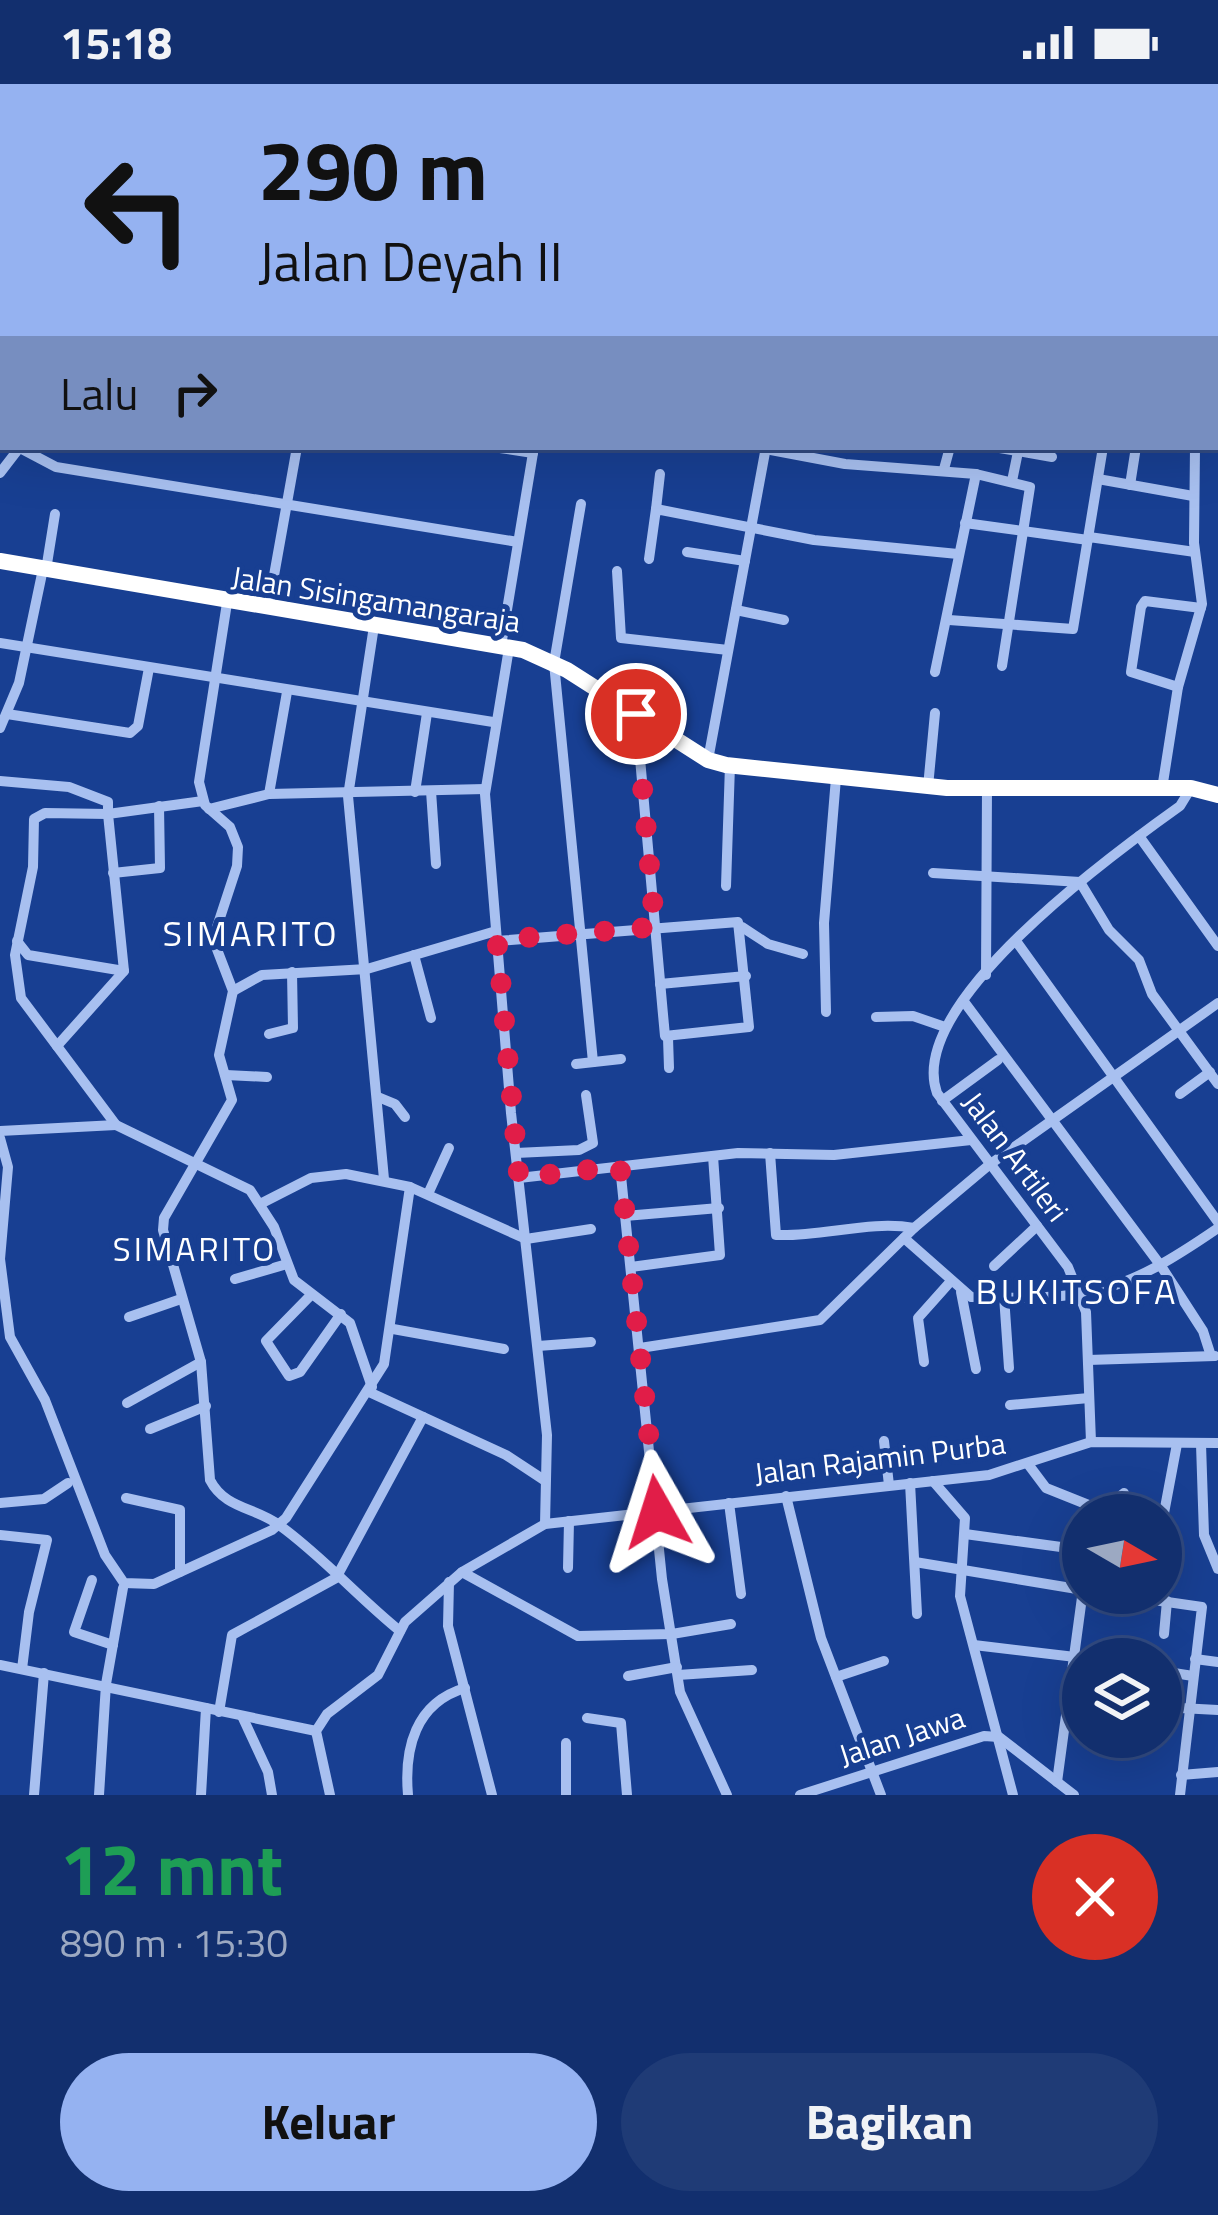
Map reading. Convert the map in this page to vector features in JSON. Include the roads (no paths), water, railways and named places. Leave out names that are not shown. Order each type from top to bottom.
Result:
[{"type":"highway","name":"Jalan Sisingamangaraja","points":[[0,561],[505,647],[554,663],[708,760],[730,765],[928,787],[1191,788],[1218,794]]},
{"type":"street","points":[[24,450],[56,467],[518,542]]},
{"type":"street","points":[[268,609],[296,450]]},
{"type":"street","points":[[330,1795],[316,1731],[327,1714],[378,1675],[400,1631],[449,1582],[545,1524],[547,1435],[511,1113],[485,789],[533,450]]},
{"type":"street","points":[[708,760],[762,450]]},
{"type":"street","points":[[772,450],[844,464],[944,470],[1019,483],[1032,496],[1002,666]]},
{"type":"street","points":[[944,470],[949,450]]},
{"type":"street","points":[[1019,450],[1019,483]]},
{"type":"street","points":[[1023,450],[1052,458]]},
{"type":"street","points":[[949,620],[1073,629],[1103,450]]},
{"type":"street","points":[[1130,485],[1136,450]]},
{"type":"street","points":[[1162,789],[1178,687],[1201,608],[1195,552],[1195,450]]},
{"type":"street","points":[[649,560],[660,474]]},
{"type":"street","points":[[935,672],[976,474]]},
{"type":"street","points":[[1098,479],[1193,496]]},
{"type":"street","points":[[581,504],[554,663],[592,1062]]},
{"type":"street","points":[[656,508],[814,540],[958,554]]},
{"type":"street","points":[[0,728],[27,646],[55,514]]},
{"type":"street","points":[[965,524],[1195,552]]},
{"type":"street","points":[[687,552],[745,561]]},
{"type":"street","points":[[617,571],[621,638],[728,650]]},
{"type":"street","points":[[227,603],[200,782],[206,805],[230,827],[238,847],[237,866],[213,939],[233,991],[220,1042],[230,1109],[164,1218],[163,1230],[201,1362],[210,1480],[215,1490],[228,1502],[279,1524],[400,1631]]},
{"type":"street","points":[[1178,687],[1131,672],[1143,603],[1201,608]]},
{"type":"street","points":[[736,610],[784,620]]},
{"type":"street","points":[[374,626],[358,704],[348,796],[384,1179]]},
{"type":"street","points":[[0,643],[493,722]]},
{"type":"street","points":[[7,714],[130,734],[138,726],[149,668]]},
{"type":"street","points":[[269,794],[286,692]]},
{"type":"street","points":[[415,792],[427,713]]},
{"type":"street","points":[[928,787],[935,713]]},
{"type":"street","points":[[636,714],[669,1068]]},
{"type":"street","points":[[726,886],[730,765]]},
{"type":"street","points":[[826,1012],[824,922],[836,778]]},
{"type":"street","points":[[0,781],[102,796],[108,814],[124,971],[57,1046]]},
{"type":"street","points":[[986,978],[987,788]]},
{"type":"street","points":[[876,1017],[914,1016],[944,1027],[1038,915],[1180,806],[1191,788]]},
{"type":"street","points":[[485,789],[348,796],[269,794],[108,814],[45,813],[35,818],[33,867],[14,955],[21,998],[116,1125],[197,1163],[262,1203],[287,1264],[310,1295],[341,1313],[371,1390],[544,1480]]},
{"type":"street","points":[[431,791],[436,864]]},
{"type":"street","points":[[113,873],[160,868],[159,806]]},
{"type":"street","points":[[1139,836],[1218,946]]},
{"type":"street","points":[[932,873],[1080,882]]},
{"type":"street","points":[[1080,882],[1109,930],[1139,960],[1152,994],[1218,1084]]},
{"type":"street","points":[[233,991],[262,974],[367,969],[496,936],[738,922],[767,944],[803,954]]},
{"type":"street","points":[[0,927],[17,935],[28,956],[124,971]]},
{"type":"street","points":[[668,1039],[746,1030],[742,927]]},
{"type":"street","points":[[904,1238],[971,1297],[1083,1296],[1136,1282],[1218,1225],[1016,941]]},
{"type":"street","points":[[413,955],[431,1018]]},
{"type":"street","points":[[269,1034],[293,1028],[292,972]]},
{"type":"street","points":[[660,984],[746,976]]},
{"type":"street","points":[[965,1003],[1161,1266],[1215,1356],[1088,1360]]},
{"type":"street","points":[[640,1348],[807,1326],[832,1310],[914,1228],[989,1166],[1218,1004]]},
{"type":"street","name":"Jalan Artileri","points":[[944,1027],[930,1073],[942,1101],[1083,1296],[1091,1442]]},
{"type":"street","points":[[576,1064],[621,1059]]},
{"type":"street","points":[[942,1101],[998,1060]]},
{"type":"street","points":[[1180,1094],[1210,1072]]},
{"type":"street","points":[[226,1076],[267,1077]]},
{"type":"street","points":[[516,1153],[586,1149],[592,1143],[586,1095]]},
{"type":"street","points":[[379,1097],[397,1106],[405,1117]]},
{"type":"street","points":[[116,1125],[0,1135],[8,1166],[1,1255],[10,1337],[60,1432],[105,1555],[124,1583],[149,1585],[279,1524],[371,1390],[393,1329],[410,1187]]},
{"type":"street","points":[[519,1178],[713,1156],[846,1155],[971,1140]]},
{"type":"street","points":[[428,1194],[449,1148]]},
{"type":"street","points":[[770,1153],[776,1235],[852,1232],[886,1223],[914,1228]]},
{"type":"street","points":[[631,1267],[716,1258],[721,1252],[713,1156]]},
{"type":"street","points":[[620,1166],[683,1706],[728,1795]]},
{"type":"street","points":[[262,1203],[311,1178],[346,1174],[410,1187],[526,1239],[591,1229]]},
{"type":"street","points":[[626,1216],[719,1208]]},
{"type":"street","points":[[994,1266],[1036,1226]]},
{"type":"street","points":[[235,1279],[287,1264]]},
{"type":"street","points":[[924,1362],[918,1318],[956,1285]]},
{"type":"street","points":[[956,1285],[976,1369]]},
{"type":"street","points":[[310,1295],[266,1340],[290,1376],[300,1372],[341,1313]]},
{"type":"street","points":[[1004,1296],[1009,1368]]},
{"type":"street","points":[[129,1317],[182,1299]]},
{"type":"street","points":[[393,1329],[504,1349]]},
{"type":"street","points":[[538,1346],[591,1342]]},
{"type":"street","points":[[128,1402],[201,1362]]},
{"type":"street","points":[[1010,1405],[1090,1398]]},
{"type":"street","points":[[150,1429],[206,1406]]},
{"type":"street","points":[[201,1795],[212,1710],[232,1635],[336,1579],[423,1417]]},
{"type":"street","points":[[884,1441],[889,1485]]},
{"type":"street","name":"Jalan Rajamin Purba","points":[[545,1524],[933,1481],[1028,1463],[1091,1442],[1218,1443]]},
{"type":"street","points":[[1167,1494],[1177,1444]]},
{"type":"street","points":[[1202,1444],[1204,1535],[1218,1569]]},
{"type":"street","points":[[1028,1463],[1046,1488],[1062,1495]]},
{"type":"street","points":[[933,1481],[958,1506],[965,1534],[960,1596],[1013,1795]]},
{"type":"street","points":[[0,1502],[44,1499],[68,1483]]},
{"type":"street","points":[[910,1483],[917,1614]]},
{"type":"street","points":[[787,1496],[836,1677],[881,1795]]},
{"type":"street","points":[[126,1498],[180,1510],[180,1572]]},
{"type":"street","points":[[729,1503],[741,1594]]},
{"type":"street","points":[[568,1568],[569,1521]]},
{"type":"street","points":[[965,1534],[1062,1547]]},
{"type":"street","points":[[0,1535],[46,1540],[28,1612],[22,1669]]},
{"type":"street","points":[[915,1562],[1062,1586]]},
{"type":"street","points":[[462,1572],[578,1636],[672,1634],[731,1624]]},
{"type":"street","points":[[92,1580],[74,1632],[112,1646]]},
{"type":"street","points":[[449,1582],[448,1626],[492,1795]]},
{"type":"street","points":[[99,1795],[106,1684],[123,1588]]},
{"type":"street","points":[[1182,1603],[1218,1609]]},
{"type":"street","points":[[424,1605],[448,1626]]},
{"type":"street","points":[[1180,1795],[1202,1606]]},
{"type":"street","points":[[1164,1634],[1166,1614]]},
{"type":"street","points":[[974,1645],[1062,1655]]},
{"type":"street","points":[[1195,1659],[1218,1662]]},
{"type":"street","points":[[836,1677],[884,1661]]},
{"type":"street","points":[[0,1665],[316,1731]]},
{"type":"street","points":[[628,1676],[752,1670]]},
{"type":"street","points":[[34,1795],[44,1673]]},
{"type":"street","points":[[1182,1674],[1192,1676]]},
{"type":"street","points":[[408,1795],[406,1748],[416,1728],[446,1694],[465,1688]]},
{"type":"street","points":[[1182,1708],[1218,1710]]},
{"type":"street","points":[[242,1716],[263,1758],[272,1795]]},
{"type":"street","points":[[587,1718],[621,1723],[627,1795]]},
{"type":"street","name":"Jalan Jawa","points":[[805,1794],[984,1736],[999,1737],[1064,1790]]},
{"type":"street","points":[[566,1743],[566,1795]]},
{"type":"street","points":[[1064,1790],[1066,1758]]},
{"type":"street","points":[[1181,1775],[1218,1772]]},
{"type":"district","name":"SIMARITO","points":[[251,933]]},
{"type":"district","name":"SIMARITO","points":[[195,1249]]},
{"type":"district","name":"BUKITSOFA","points":[[1077,1291]]}]
